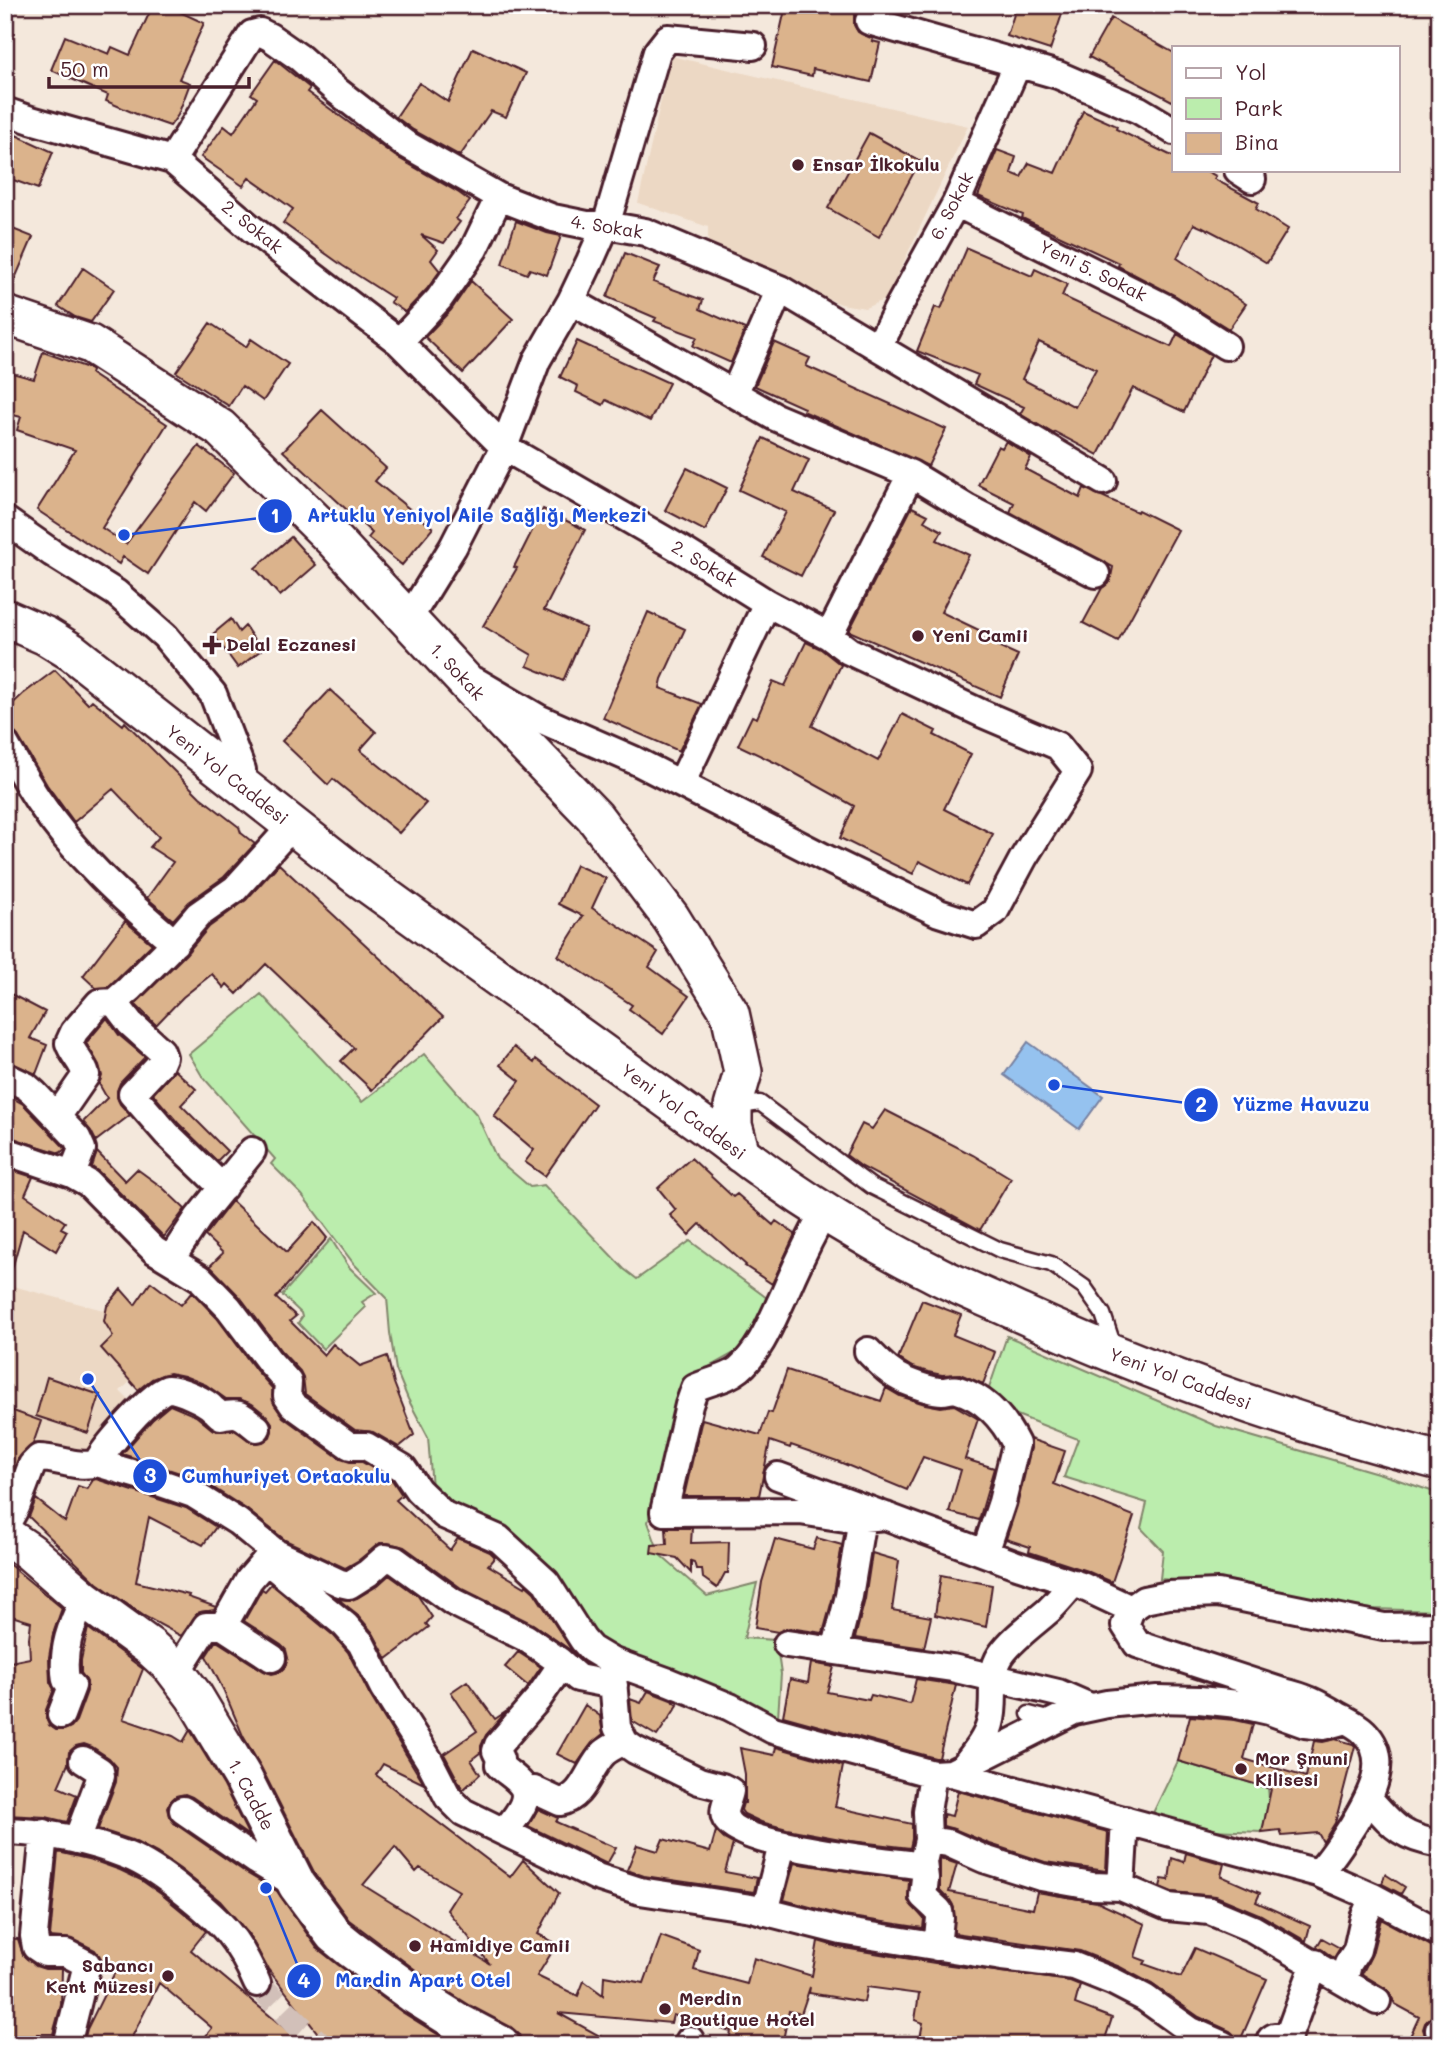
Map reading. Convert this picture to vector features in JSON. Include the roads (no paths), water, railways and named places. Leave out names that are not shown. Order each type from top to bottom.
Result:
[{"type":"main road","name":"1. Sokak","points":[[5,315],[90,344],[220,428],[333,539],[503,723],[594,816],[671,918],[730,1013],[743,1072],[736,1129]]},
{"type":"main road","name":"Yeni Yol Caddesi","points":[[5,601],[42,615],[82,640],[338,844],[522,972],[804,1179],[864,1216],[959,1270],[1111,1338],[1194,1371],[1314,1410],[1440,1442]]},
{"type":"main road","name":"Yeni Yol Caddesi","points":[[5,618],[46,636],[72,652],[358,877],[736,1129],[824,1213],[933,1273],[1090,1345],[1305,1424],[1440,1461]]},
{"type":"main road","name":"1. Cadde","points":[[5,1535],[30,1552],[84,1599],[150,1647],[176,1673],[194,1696],[242,1776],[297,1885],[324,1923],[350,1948],[412,1994],[501,2045]]},
{"type":"street","points":[[869,21],[1058,75],[1139,110],[1172,130]]},
{"type":"street","name":"4. Sokak","points":[[173,160],[252,34],[260,33],[300,58],[404,144],[499,197],[553,218],[646,232],[780,289],[1103,481]]},
{"type":"street","points":[[408,620],[453,547],[504,447],[537,360],[571,301],[606,225],[657,52],[668,38],[753,46]]},
{"type":"street","name":"6. Sokak","points":[[879,346],[956,203],[1018,63]]},
{"type":"street","name":"2. Sokak","points":[[5,111],[173,160],[252,229],[399,342],[504,447],[682,550],[767,603],[829,636],[849,651],[1058,746],[1078,771],[1024,857],[995,911],[976,925],[939,913],[681,784]]},
{"type":"street","points":[[399,342],[439,299],[474,249],[499,197]]},
{"type":"street","name":"Yeni 5. Sokak","points":[[956,203],[1168,309],[1226,346]]},
{"type":"street","points":[[734,394],[780,289]]},
{"type":"street","points":[[571,301],[775,417],[911,474],[967,508],[1096,574]]},
{"type":"street","points":[[829,636],[911,474]]},
{"type":"street","points":[[5,520],[52,554],[116,593],[165,636],[213,694],[242,770]]},
{"type":"street","points":[[454,668],[540,719],[634,760],[681,784],[767,603]]},
{"type":"street","points":[[5,744],[37,799],[86,861],[111,888],[174,943]]},
{"type":"street","points":[[57,1117],[86,1075],[82,1063],[70,1048],[69,1043],[74,1032],[99,1003],[114,1002],[174,943],[198,915],[235,889],[281,838]]},
{"type":"street","points":[[114,1002],[130,1023],[161,1051],[163,1057],[160,1064],[132,1094],[167,1134],[223,1188]]},
{"type":"street","points":[[5,1076],[26,1086],[77,1138],[82,1149],[72,1174]]},
{"type":"street","points":[[5,1151],[72,1174],[89,1184],[154,1250],[200,1278],[229,1308],[288,1382],[287,1396],[293,1405],[350,1446],[366,1446],[403,1468],[418,1490],[444,1515],[499,1539],[546,1582],[583,1640],[613,1673],[618,1727],[624,1741],[635,1750],[699,1781],[730,1791],[725,1809],[725,1816],[730,1824],[744,1832],[782,1845],[925,1853],[948,1843],[984,1859],[1041,1877],[1092,1886],[1121,1887],[1168,1908],[1210,1911],[1253,1929],[1377,2001]]},
{"type":"street","points":[[171,1259],[198,1218],[252,1151]]},
{"type":"street","points":[[824,1213],[768,1331],[751,1355],[739,1369],[725,1378],[695,1388],[664,1512],[800,1511],[852,1519],[874,1517]]},
{"type":"street","points":[[868,1351],[887,1370],[908,1382],[942,1391],[956,1389],[978,1398],[1011,1433],[1016,1444],[1002,1502],[985,1553]]},
{"type":"street","points":[[97,1463],[101,1454],[133,1417],[161,1391],[169,1389],[195,1397],[221,1416],[230,1412],[239,1414],[257,1428]]},
{"type":"street","points":[[5,1527],[32,1465],[38,1458],[78,1465],[97,1463],[193,1494],[238,1522],[361,1643],[383,1687],[429,1760],[448,1797],[463,1812],[597,1877],[640,1891],[751,1908],[841,1931],[1074,1966],[1145,1998],[1191,2031],[1223,2045]]},
{"type":"street","points":[[778,1476],[874,1517],[1074,1583],[1131,1609]]},
{"type":"street","points":[[835,1651],[874,1517]]},
{"type":"street","points":[[223,1626],[249,1580],[270,1555]]},
{"type":"street","points":[[270,1555],[349,1585],[385,1558],[394,1560],[453,1602],[526,1638],[578,1678],[613,1673],[669,1682],[730,1707],[773,1730],[950,1771],[1318,1873],[1373,1897],[1440,1933]]},
{"type":"street","points":[[937,1947],[939,1911],[923,1896],[927,1812],[950,1771],[982,1743],[990,1723],[993,1678],[1001,1656],[1074,1583]]},
{"type":"street","points":[[1318,1873],[1326,1866],[1369,1799],[1379,1762],[1374,1745],[1363,1730],[1306,1697],[1283,1692],[1137,1644],[1125,1625],[1131,1609],[1144,1600],[1169,1595],[1218,1593],[1384,1627],[1440,1626]]},
{"type":"street","points":[[61,1715],[72,1686],[66,1680],[65,1650],[73,1622],[84,1599]]},
{"type":"street","points":[[176,1673],[206,1626],[223,1626],[272,1658]]},
{"type":"street","points":[[787,1644],[952,1668],[1058,1693],[1090,1707]]},
{"type":"street","points":[[504,1832],[523,1806],[525,1792],[522,1785],[499,1765],[500,1759],[496,1751],[498,1745],[538,1699],[562,1664]]},
{"type":"street","points":[[950,1771],[1074,1711],[1107,1703],[1157,1699],[1199,1700],[1238,1704],[1269,1711],[1305,1724],[1324,1726],[1346,1720]]},
{"type":"street","points":[[525,1792],[534,1790],[560,1802],[572,1798],[604,1753],[624,1741]]},
{"type":"street","points":[[77,1840],[101,1776],[100,1771],[83,1760]]},
{"type":"street","points":[[1369,1799],[1396,1829],[1419,1840],[1440,1844]]},
{"type":"street","points":[[183,1810],[297,1885]]},
{"type":"street","points":[[1121,1887],[1125,1820]]},
{"type":"street","points":[[5,1831],[44,1833],[77,1840],[128,1855],[163,1875],[216,1917],[240,1947],[257,1983]]},
{"type":"street","points":[[44,1833],[34,1937],[36,1947],[45,1953],[66,1953],[87,1964],[67,2045]]},
{"type":"street","points":[[765,1912],[782,1845]]},
{"type":"street","points":[[1345,1981],[1348,1964],[1357,1950],[1364,1919],[1373,1897]]},
{"type":"street","points":[[1271,2045],[1271,2039],[1274,2037],[1288,2037],[1315,1964]]},
{"type":"lane","points":[[1028,1714],[1053,1722]]},
{"type":"water","points":[[1028,1042],[1103,1096],[1079,1129],[1004,1075]]},
{"type":"tunnel","points":[[257,1983],[320,2045]]},
{"type":"place","name":"Ensar İlkokulu","points":[[798,165]]},
{"type":"place","name":"Artuklu Yeniyol Aile Sağlığı Merkezi","points":[[124,535]]},
{"type":"place","name":"Yeni Camii","points":[[918,636]]},
{"type":"place","name":"Delal Eczanesi","points":[[212,645]]},
{"type":"place","name":"Yüzme Havuzu","points":[[1054,1085]]},
{"type":"place","name":"Cumhuriyet Ortaokulu","points":[[88,1379]]},
{"type":"place","name":"Mor Şmuni Kilisesi","points":[[1241,1769]]},
{"type":"place","name":"Mardin Apart Otel","points":[[266,1888]]},
{"type":"place","name":"Hamidiye Camii","points":[[415,1946]]},
{"type":"place","name":"Sabancı Kent Müzesi","points":[[168,1976]]},
{"type":"place","name":"Merdin Boutique Hotel","points":[[665,2009]]}]
